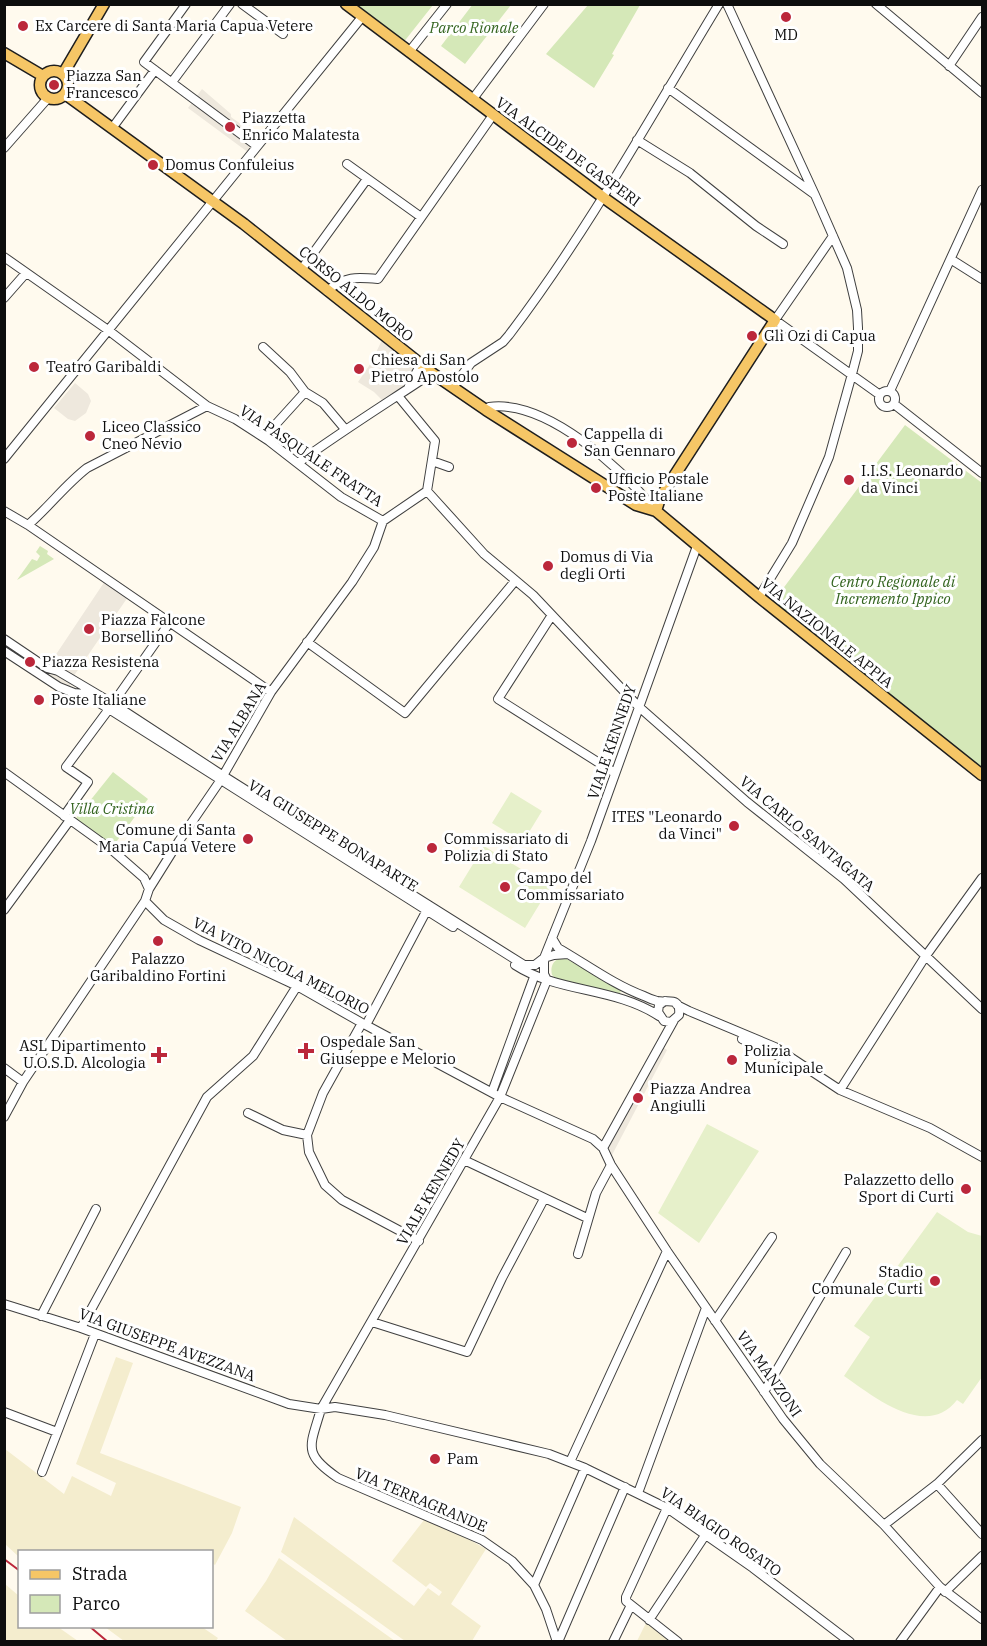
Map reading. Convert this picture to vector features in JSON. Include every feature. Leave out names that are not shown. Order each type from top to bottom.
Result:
[{"type":"main road","points":[[63,74],[104,4]]},
{"type":"main road","name":"VIA ALCIDE DE GASPERI","points":[[346,4],[604,198],[775,320]]},
{"type":"main road","points":[[4,53],[43,76]]},
{"type":"main road","points":[[50,71],[63,74],[68,82],[65,94],[57,99],[48,98],[40,88],[43,76],[50,71]]},
{"type":"main road","name":"CORSO ALDO MORO","points":[[65,94],[213,200],[432,373],[636,505],[656,511]]},
{"type":"main road","points":[[656,511],[660,498],[775,320]]},
{"type":"main road","name":"VIA NAZIONALE APPIA","points":[[656,511],[759,597],[982,775]]},
{"type":"street","points":[[186,4],[144,62],[257,146]]},
{"type":"street","points":[[172,82],[230,4]]},
{"type":"street","points":[[242,4],[283,34]]},
{"type":"street","points":[[409,52],[447,4]]},
{"type":"street","points":[[472,100],[544,4]]},
{"type":"street","points":[[453,387],[471,363],[509,335],[604,198],[718,4]]},
{"type":"street","points":[[727,4],[833,236],[846,268],[857,310],[858,351],[829,458],[792,543],[759,597]]},
{"type":"street","points":[[876,4],[982,93]]},
{"type":"street","points":[[4,459],[362,17]]},
{"type":"street","points":[[950,66],[982,17]]},
{"type":"street","points":[[113,127],[155,70]]},
{"type":"street","points":[[668,88],[815,195]]},
{"type":"street","points":[[4,148],[48,98]]},
{"type":"street","points":[[327,291],[340,280],[378,279],[493,115]]},
{"type":"street","points":[[637,140],[690,173],[756,226],[783,244]]},
{"type":"street","points":[[347,164],[421,218]]},
{"type":"street","points":[[301,270],[367,179]]},
{"type":"street","points":[[890,391],[952,260],[982,190]]},
{"type":"street","points":[[833,236],[775,320],[880,395]]},
{"type":"street","name":"VIA PASQUALE FRATTA","points":[[4,257],[108,330],[207,406],[235,419],[266,439],[341,496],[383,521]]},
{"type":"street","points":[[952,260],[982,279]]},
{"type":"street","points":[[4,298],[26,273]]},
{"type":"street","points":[[262,347],[290,372],[304,392],[323,403],[345,429]]},
{"type":"street","points":[[408,389],[421,364]]},
{"type":"street","points":[[298,463],[345,429],[432,373]]},
{"type":"street","points":[[890,391],[885,391],[880,395],[879,400],[884,406],[889,407],[894,404]]},
{"type":"street","points":[[890,391],[895,397],[894,404]]},
{"type":"street","points":[[266,439],[304,392]]},
{"type":"street","points":[[383,521],[427,491],[435,441],[398,396]]},
{"type":"street","points":[[894,404],[982,473]]},
{"type":"street","points":[[28,525],[74,478],[87,468],[207,406]]},
{"type":"street","points":[[486,410],[489,406],[512,406],[543,417],[606,458],[656,511]]},
{"type":"street","points":[[432,461],[450,467]]},
{"type":"street","name":"VIA CARLO SANTAGATA","points":[[427,491],[484,554],[533,595],[639,706],[747,802],[844,879],[982,1009]]},
{"type":"street","points":[[4,511],[28,525],[271,692]]},
{"type":"street","name":"VIA ALBANA","points":[[4,1117],[23,1082],[145,901],[149,889],[221,778],[271,692],[374,547],[383,521]]},
{"type":"street","name":"VIALE KENNEDY","points":[[544,958],[591,841],[697,546]]},
{"type":"street","points":[[307,642],[405,713],[515,580]]},
{"type":"street","points":[[552,615],[498,699],[615,773]]},
{"type":"street","points":[[4,910],[67,818],[87,782],[66,767],[170,622]]},
{"type":"street","points":[[4,639],[47,668],[58,671],[109,708]]},
{"type":"street","points":[[4,651],[59,687],[85,694],[109,708],[428,908],[524,965],[535,965],[544,958],[569,954]]},
{"type":"street","points":[[68,691],[72,681]]},
{"type":"street","points":[[4,772],[112,850],[144,878],[149,889]]},
{"type":"street","points":[[840,1090],[925,957],[982,878]]},
{"type":"street","name":"VIA VITO NICOLA MELORIO","points":[[145,901],[164,920],[199,940],[297,986],[496,1094],[593,1140],[603,1148]]},
{"type":"street","points":[[418,1241],[342,1200],[325,1185],[309,1152],[307,1135],[323,1093],[428,908]]},
{"type":"street","name":"VIA GIUSEPPE BONAPARTE","points":[[428,908],[534,976],[625,999],[647,1008],[660,1017]]},
{"type":"street","points":[[552,938],[555,945],[630,990],[657,1001],[672,1001],[688,1011],[775,1047],[840,1090],[930,1128],[982,1157]]},
{"type":"street","points":[[544,958],[544,974],[547,980]]},
{"type":"street","points":[[496,1094],[534,976]]},
{"type":"street","name":"VIALE KENNEDY","points":[[321,1410],[464,1160],[547,980]]},
{"type":"street","points":[[81,1328],[207,1097],[253,1056],[297,986]]},
{"type":"street","points":[[625,999],[630,996],[630,990]]},
{"type":"street","points":[[662,1040],[658,1009],[664,1001]]},
{"type":"street","points":[[603,1148],[662,1040],[676,1019],[680,1011],[677,1005]]},
{"type":"street","points":[[660,1017],[667,1022],[687,1016],[822,1077]]},
{"type":"street","points":[[4,1068],[23,1082]]},
{"type":"street","points":[[248,1113],[283,1130],[307,1135]]},
{"type":"street","points":[[593,1140],[613,1127]]},
{"type":"street","points":[[962,1145],[982,1152]]},
{"type":"street","name":"VIA MANZONI","points":[[603,1148],[611,1165],[667,1251],[780,1416],[820,1464],[884,1525],[942,1590],[982,1619]]},
{"type":"street","points":[[464,1160],[587,1218]]},
{"type":"street","points":[[578,1254],[596,1193],[611,1165]]},
{"type":"street","points":[[372,1322],[467,1352],[502,1278],[544,1199]]},
{"type":"street","points":[[41,1316],[96,1209]]},
{"type":"street","points":[[715,1322],[772,1237]]},
{"type":"street","points":[[570,1462],[667,1251]]},
{"type":"street","points":[[764,1392],[846,1252]]},
{"type":"street","name":"VIA GIUSEPPE AVEZZANA","points":[[4,1304],[81,1328],[289,1404],[321,1410]]},
{"type":"street","points":[[638,1493],[706,1308]]},
{"type":"street","points":[[42,1472],[95,1334]]},
{"type":"street","name":"VIA BIAGIO ROSATO","points":[[321,1410],[335,1407],[386,1414],[549,1454],[585,1468],[667,1508],[706,1534],[850,1641]]},
{"type":"street","name":"VIA TERRAGRANDE","points":[[321,1410],[311,1445],[312,1454],[320,1466],[364,1491],[482,1540],[512,1561],[534,1585],[558,1641]]},
{"type":"street","points":[[4,1412],[57,1432]]},
{"type":"street","points":[[884,1525],[937,1484],[982,1440]]},
{"type":"street","points":[[534,1585],[585,1468]]},
{"type":"street","points":[[937,1484],[982,1534]]},
{"type":"street","points":[[558,1641],[625,1487]]},
{"type":"street","points":[[667,1508],[626,1601],[678,1641]]},
{"type":"street","points":[[649,1620],[706,1534]]},
{"type":"street","points":[[900,1641],[942,1590],[982,1556]]},
{"type":"street","points":[[613,1641],[631,1605]]},
{"type":"shaded area","name":"Piazza San Francesco","points":[[54,66],[68,72],[74,86],[68,100],[54,106],[40,100],[34,86],[40,72]]},
{"type":"shaded area","name":"Piazzetta Enrico Malatesta","points":[[202,89],[231,114],[231,117],[260,138],[249,153],[188,108]]},
{"type":"shaded area","points":[[382,340],[416,368],[404,387],[382,400],[358,382],[371,363]]},
{"type":"shaded area","points":[[75,383],[88,394],[91,401],[86,413],[75,421],[68,419],[54,408]]},
{"type":"shaded area","name":"Piazza Falcone Borsellino","points":[[107,578],[130,594],[71,680],[68,691],[5,651],[4,639],[47,668]]},
{"type":"shaded area","name":"Piazza Andrea Angiulli","points":[[663,1047],[667,1050],[612,1155],[608,1145]]},
{"type":"shaded area","points":[[116,1357],[133,1363],[100,1453],[241,1507],[232,1533],[215,1565],[213,1564],[213,1550],[18,1550],[18,1556],[5,1544],[5,1449],[64,1494],[72,1476],[111,1496],[116,1483],[76,1464]]},
{"type":"shaded area","points":[[294,1517],[414,1606],[428,1588],[439,1596],[442,1592],[430,1583],[426,1587],[392,1561],[424,1520],[486,1549],[451,1604],[481,1626],[472,1641],[405,1641],[281,1552]]},
{"type":"shaded area","points":[[279,1558],[395,1641],[287,1641],[245,1611]]},
{"type":"shaded area","points":[[5,1584],[18,1595],[18,1628],[59,1628],[78,1641],[5,1641]]},
{"type":"shaded area","points":[[646,1623],[669,1641],[637,1641]]},
{"type":"shaded area","points":[[106,1628],[203,1628],[218,1638],[215,1642],[124,1641]]},
{"type":"green space","name":"Parco Rionale","points":[[473,4],[511,5],[465,64],[441,46]]},
{"type":"green space","points":[[352,5],[433,5],[403,43]]},
{"type":"green space","points":[[588,5],[640,5],[594,88],[546,54]]},
{"type":"green space","name":"Centro Regionale di Incremento Ippico","points":[[905,425],[982,483],[982,775],[770,606]]},
{"type":"green space","points":[[40,546],[54,559],[17,580],[32,559],[37,561],[40,556],[36,552]]},
{"type":"green space","name":"Villa Cristina","points":[[113,772],[148,799],[111,849],[73,822]]},
{"type":"green space","points":[[511,792],[542,811],[523,842],[492,823]]},
{"type":"green space","name":"Campo del Commissariato","points":[[484,846],[550,887],[525,928],[459,887]]},
{"type":"green space","points":[[565,958],[621,992],[618,994],[558,980],[552,975],[551,969],[554,962]]},
{"type":"green space","points":[[707,1124],[759,1151],[699,1243],[658,1213]]},
{"type":"green space","name":"Stadio Comunale Curti","points":[[937,1212],[968,1232],[982,1236],[982,1377],[963,1404],[957,1400],[944,1411],[930,1416],[915,1415],[884,1403],[844,1376],[870,1337],[854,1326]]},
{"type":"railway","points":[[4,1559],[18,1570]]},
{"type":"railway","points":[[91,1628],[108,1642]]},
{"type":"place","name":"MD","points":[[786,17]]},
{"type":"place","name":"Ex Carcere di Santa Maria Capua Vetere","points":[[23,26]]},
{"type":"place","name":"Piazza San Francesco","points":[[54,85]]},
{"type":"place","name":"Piazzetta Enrico Malatesta","points":[[230,127]]},
{"type":"place","name":"Domus Confuleius","points":[[153,165]]},
{"type":"place","name":"Gli Ozi di Capua","points":[[752,336]]},
{"type":"place","name":"Teatro Garibaldi","points":[[34,367]]},
{"type":"place","name":"Chiesa di San Pietro Apostolo","points":[[359,369]]},
{"type":"place","name":"Liceo Classico Cneo Nevio","points":[[90,436]]},
{"type":"place","name":"Cappella di San Gennaro","points":[[572,443]]},
{"type":"place","name":"I.I.S. Leonardo da Vinci","points":[[849,480]]},
{"type":"place","name":"Ufficio Postale Poste Italiane","points":[[596,488]]},
{"type":"place","name":"Domus di Via degli Orti","points":[[548,566]]},
{"type":"place","name":"Piazza Falcone Borsellino","points":[[89,629]]},
{"type":"place","name":"Piazza Resistena","points":[[30,662]]},
{"type":"place","name":"Poste Italiane","points":[[39,700]]},
{"type":"place","name":"ITES \"Leonardo da Vinci\"","points":[[734,826]]},
{"type":"place","name":"Comune di Santa Maria Capua Vetere","points":[[248,839]]},
{"type":"place","name":"Commissariato di Polizia di Stato","points":[[432,848]]},
{"type":"place","name":"Campo del Commissariato","points":[[505,887]]},
{"type":"place","name":"Palazzo Garibaldino Fortini","points":[[158,941]]},
{"type":"place","name":"Ospedale San Giuseppe e Melorio","points":[[306,1051]]},
{"type":"place","name":"ASL Dipartimento U.O.S.D. Alcologia","points":[[159,1055]]},
{"type":"place","name":"Polizia Municipale","points":[[732,1060]]},
{"type":"place","name":"Piazza Andrea Angiulli","points":[[638,1098]]},
{"type":"place","name":"Palazzetto dello Sport di Curti","points":[[966,1189]]},
{"type":"place","name":"Stadio Comunale Curti","points":[[935,1281]]},
{"type":"place","name":"Pam","points":[[435,1459]]}]
